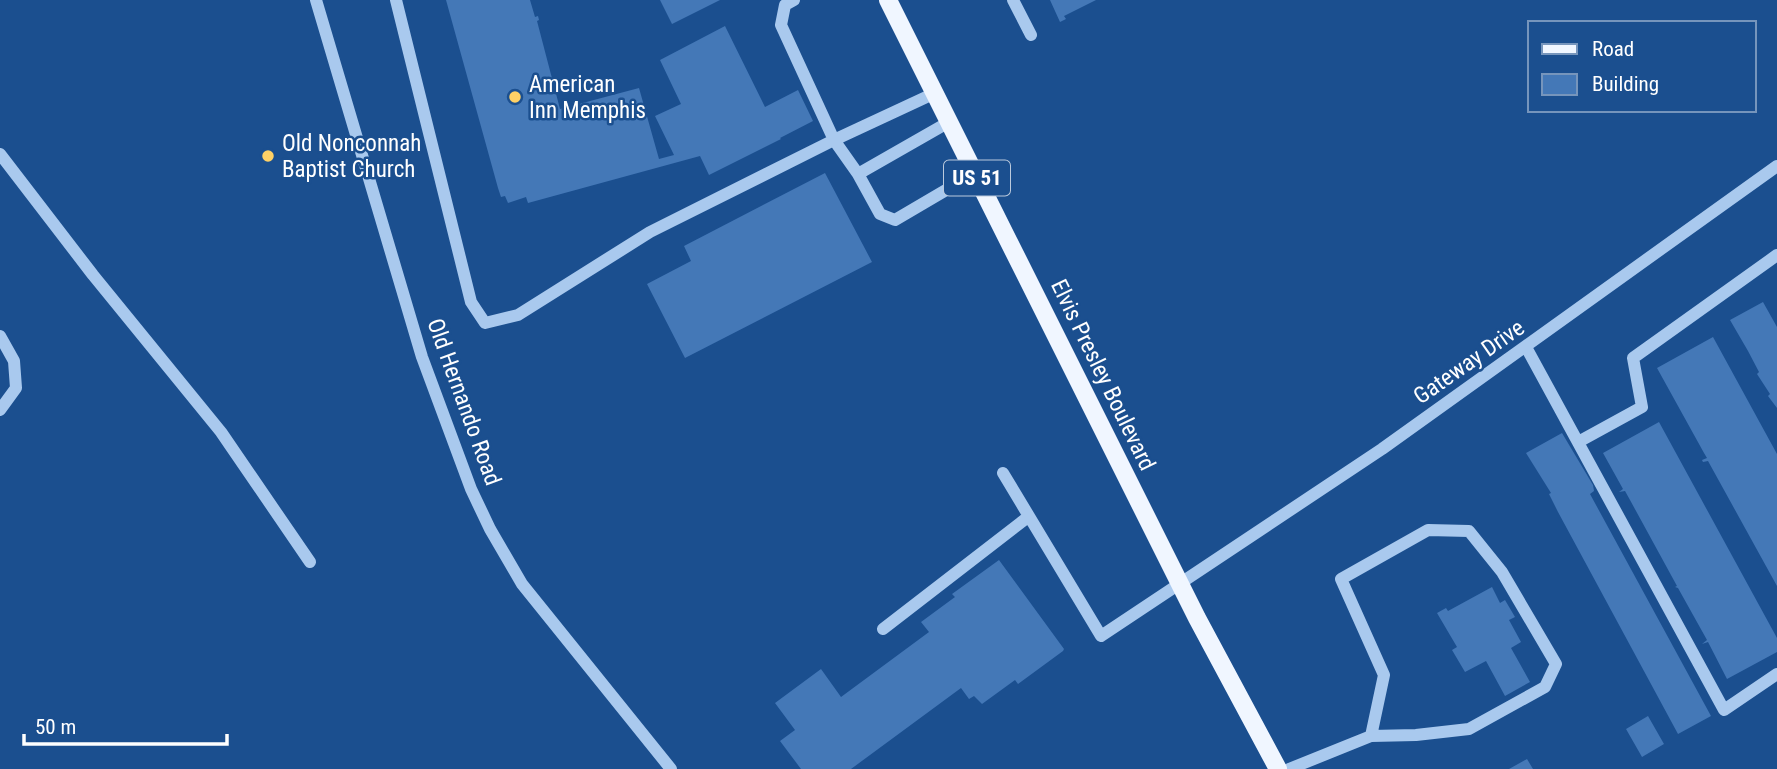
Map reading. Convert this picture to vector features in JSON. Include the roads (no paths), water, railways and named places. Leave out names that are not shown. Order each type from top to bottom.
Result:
[{"type":"main road","name":"Elvis Presley Boulevard","points":[[887,0],[1180,585],[1278,769]]},
{"type":"street","name":"Old Hernando Road","points":[[316,0],[422,357],[471,489],[490,530],[522,584],[671,769]]},
{"type":"street","points":[[396,0],[471,302],[485,323],[519,314],[650,232],[935,93]]},
{"type":"street","points":[[794,0],[785,5],[782,25],[834,140],[858,174],[880,214],[895,220],[975,173]]},
{"type":"street","points":[[1013,0],[1031,35]]},
{"type":"street","points":[[858,174],[949,122]]},
{"type":"street","points":[[0,155],[93,275],[221,432],[310,562]]},
{"type":"street","name":"Gateway Drive","points":[[1028,517],[1101,636],[1319,493],[1777,166]]},
{"type":"street","points":[[1580,441],[1642,407],[1633,358],[1777,255]]},
{"type":"street","points":[[0,337],[13,361],[16,388],[0,410]]},
{"type":"street","points":[[1527,346],[1724,710],[1777,674]]},
{"type":"street","points":[[883,629],[1028,517],[1003,473]]},
{"type":"street","points":[[1289,769],[1371,736],[1416,735],[1469,729],[1545,687],[1556,664],[1502,572],[1469,531],[1428,530],[1341,579],[1384,675],[1371,736]]},
{"type":"place","name":"American Inn Memphis","points":[[515,97]]},
{"type":"place","name":"Old Nonconnah Baptist Church","points":[[268,156]]}]
